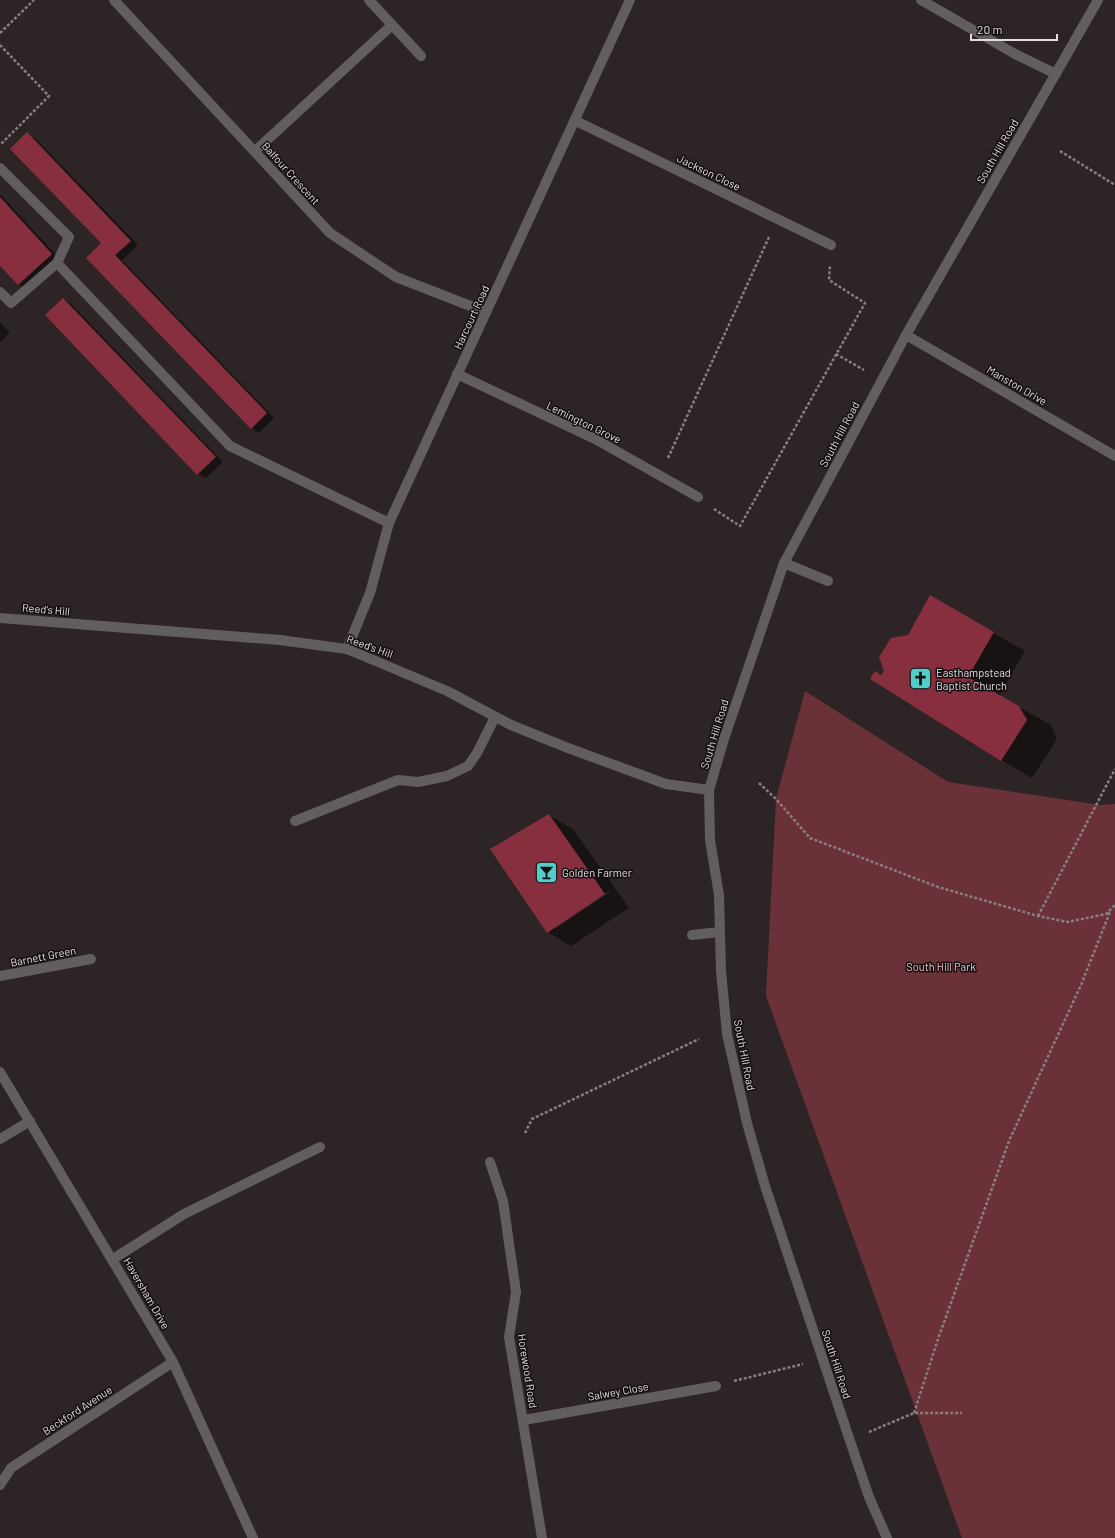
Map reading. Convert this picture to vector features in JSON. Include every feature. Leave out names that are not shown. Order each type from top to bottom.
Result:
[{"type":"street","name":"Balfour Crescent","points":[[114,0],[256,151],[330,233],[396,277],[486,312]]},
{"type":"street","points":[[369,0],[420,56]]},
{"type":"street","name":"Harcourt Road","points":[[347,649],[370,593],[389,523],[576,121],[630,0]]},
{"type":"street","points":[[921,0],[1015,54],[1056,74]]},
{"type":"street","name":"South Hill Road","points":[[887,1538],[869,1498],[765,1186],[747,1123],[727,1034],[721,971],[719,895],[710,840],[709,790],[724,739],[784,562],[906,335],[1098,0]]},
{"type":"street","points":[[256,151],[392,25]]},
{"type":"street","name":"Jackson Close","points":[[576,121],[831,245]]},
{"type":"street","points":[[0,168],[69,237],[57,263],[11,303],[0,292]]},
{"type":"street","points":[[57,263],[230,446],[389,523]]},
{"type":"street","name":"Manston Drive","points":[[906,335],[1115,456]]},
{"type":"street","name":"Lemington Grove","points":[[457,374],[595,439],[698,497]]},
{"type":"street","points":[[784,562],[828,581]]},
{"type":"street","name":"Reed's Hill","points":[[0,618],[280,640],[347,649],[447,691],[511,725],[568,748],[666,784],[709,790]]},
{"type":"street","points":[[295,821],[398,780],[418,782],[447,776],[468,766],[477,753],[495,717]]},
{"type":"street","points":[[692,935],[720,932]]},
{"type":"street","name":"Barnett Green","points":[[0,976],[91,959]]},
{"type":"street","name":"Haversham Drive","points":[[0,1072],[113,1259],[173,1362],[253,1538]]},
{"type":"street","points":[[0,1139],[30,1121]]},
{"type":"street","points":[[113,1259],[184,1214],[320,1147]]},
{"type":"street","name":"Horewood Road","points":[[490,1162],[503,1201],[516,1292],[509,1336],[524,1420],[542,1538]]},
{"type":"street","name":"Beckford Avenue","points":[[0,1485],[11,1468],[173,1362]]},
{"type":"street","name":"Salwey Close","points":[[524,1420],[716,1386]]},
{"type":"path","points":[[0,33],[34,0]]},
{"type":"path","points":[[0,46],[49,96],[0,145]]},
{"type":"path","points":[[1060,151],[1115,185]]},
{"type":"path","points":[[660,476],[778,218]]},
{"type":"path","points":[[698,497],[740,526],[865,303],[829,280],[831,245]]},
{"type":"path","points":[[836,354],[882,380]]},
{"type":"path","points":[[1038,916],[1115,769]]},
{"type":"path","points":[[759,784],[776,798],[810,838],[938,887],[1038,916],[1068,922],[1110,912],[1081,985],[1009,1141],[938,1339],[914,1413]]},
{"type":"path","points":[[1106,914],[1115,905]]},
{"type":"path","points":[[525,1133],[532,1119],[700,1039]]},
{"type":"path","points":[[716,1386],[824,1360]]},
{"type":"path","points":[[850,1441],[914,1413],[962,1412]]},
{"type":"green space","name":"South Hill Park","points":[[805,691],[948,782],[1100,805],[1115,804],[1115,1538],[962,1538],[766,996],[776,799]]},
{"type":"building","points":[[27,132],[131,241],[115,255],[267,413],[251,429],[86,258],[101,243],[10,149]]},
{"type":"building","points":[[0,197],[52,254],[18,285],[0,266]]},
{"type":"building","points":[[63,298],[216,457],[197,475],[45,315]]},
{"type":"building","name":"Easthampstead Baptist Church","points":[[930,595],[994,632],[968,677],[1019,706],[1027,720],[1001,761],[870,679],[875,671],[881,675],[884,671],[879,657],[891,638],[908,635]]},
{"type":"building","name":"Golden Farmer","points":[[549,814],[605,894],[547,933],[490,849]]},
{"type":"place","name":"Easthampstead Baptist Church","points":[[921,678]]},
{"type":"place","name":"Golden Farmer","points":[[547,872]]}]
